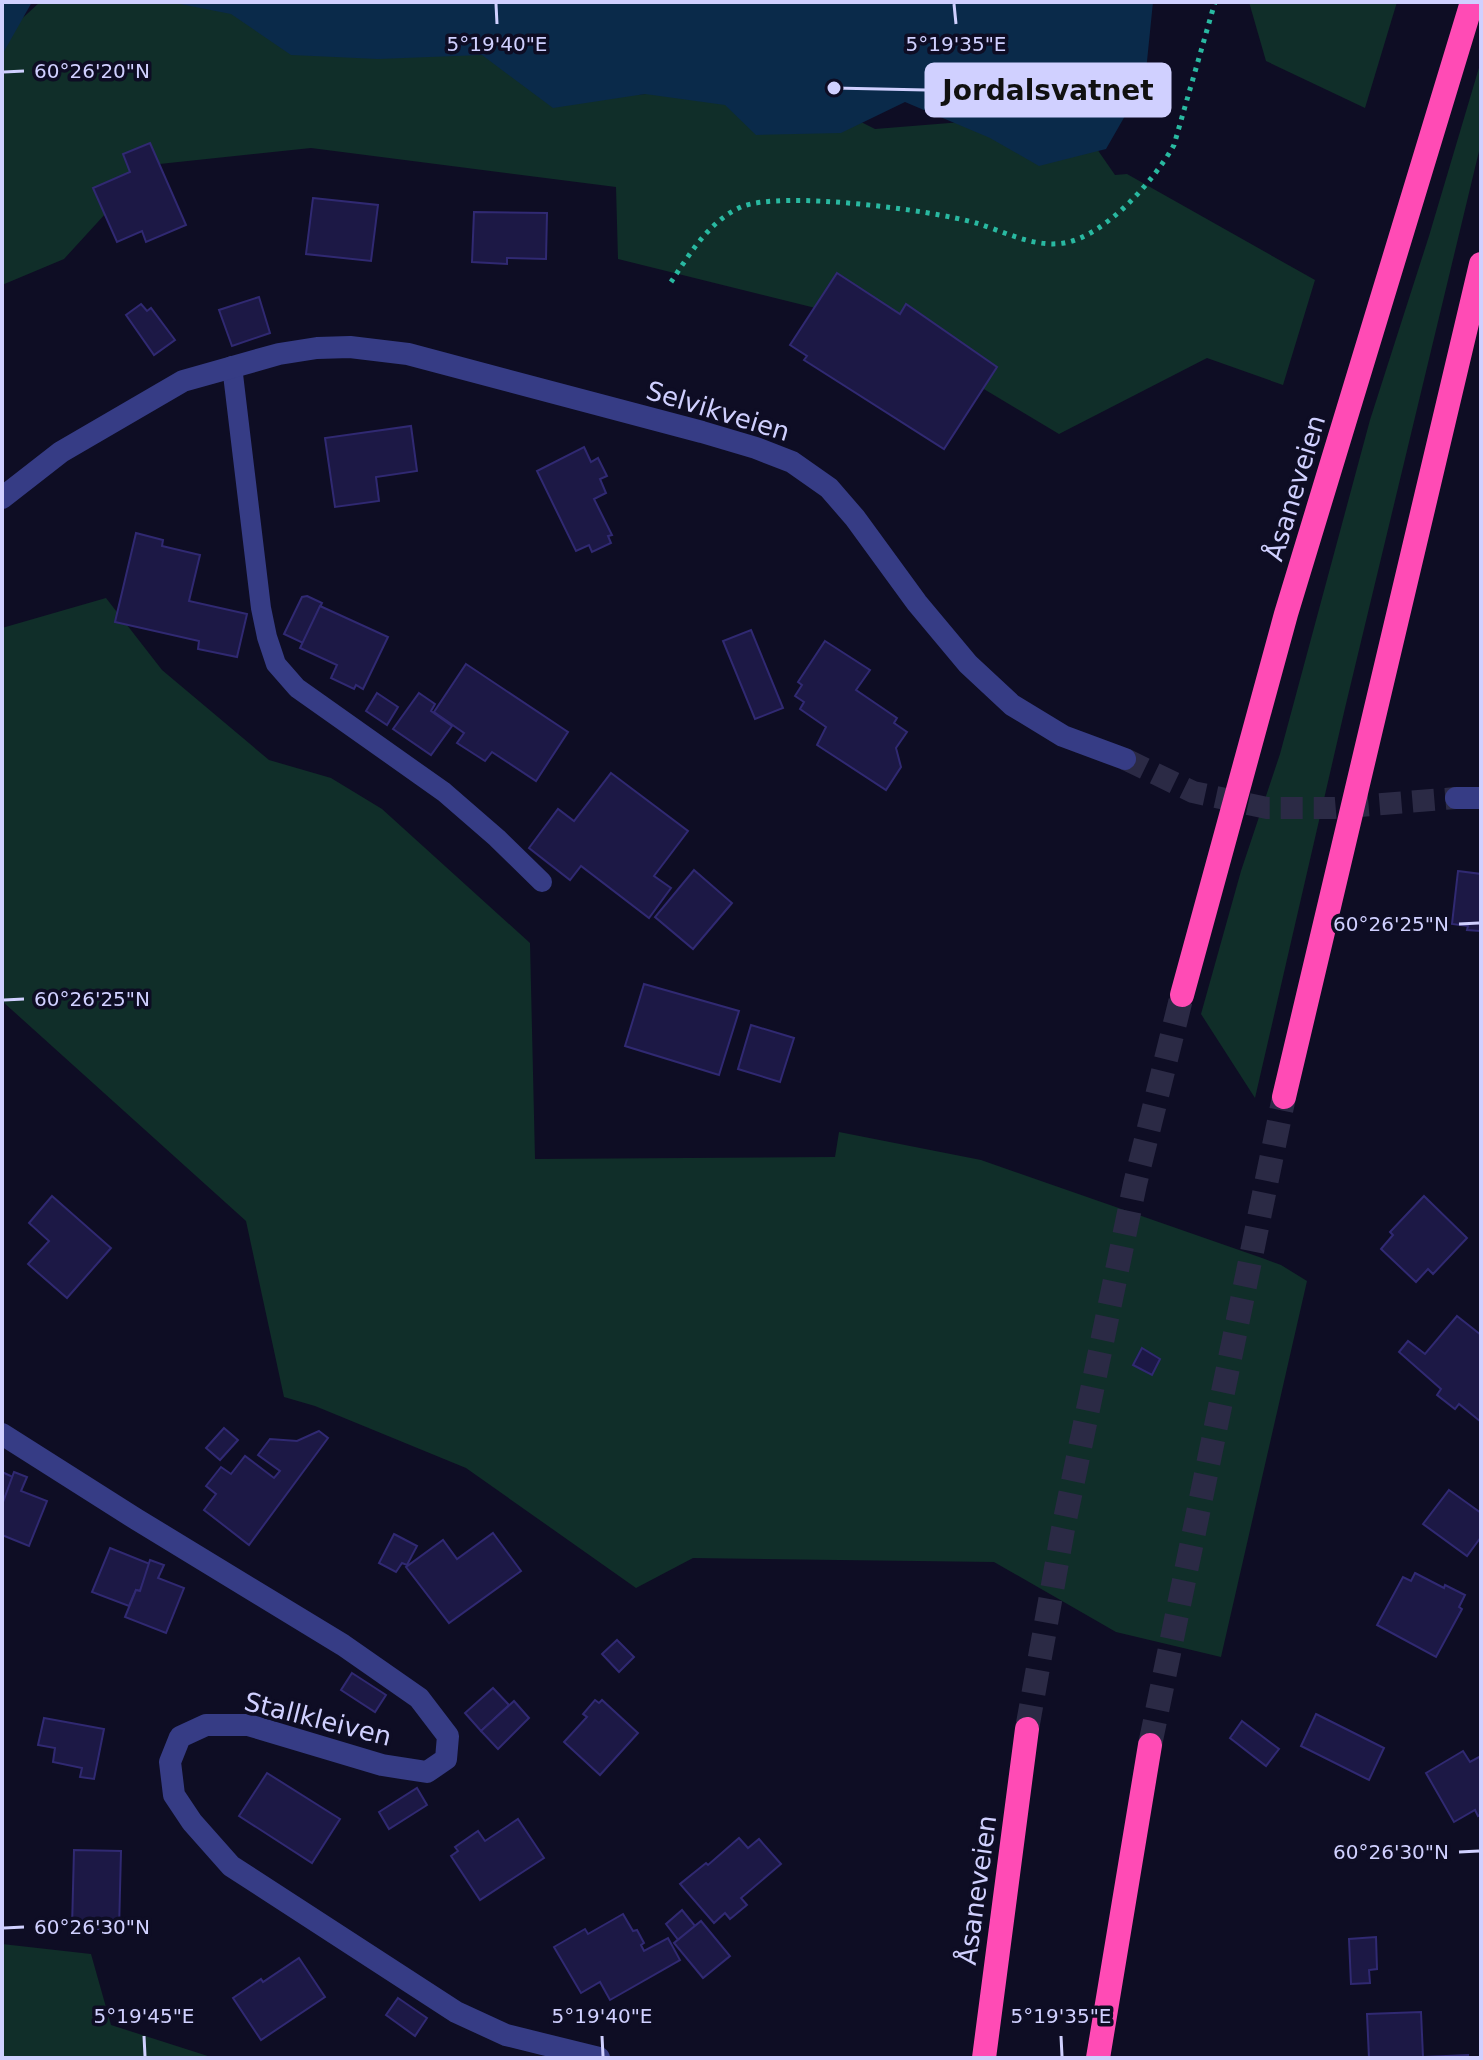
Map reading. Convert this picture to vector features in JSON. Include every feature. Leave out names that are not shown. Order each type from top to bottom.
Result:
[{"type":"highway","name":"Åsaneveien","points":[[1182,995],[1286,614],[1472,2]]},
{"type":"highway","points":[[1284,1097],[1481,264]]},
{"type":"highway","name":"Åsaneveien","points":[[984,2058],[1027,1729]]},
{"type":"highway","points":[[1098,2058],[1150,1745]]},
{"type":"street","name":"Selvikveien","points":[[2,498],[61,452],[183,381],[279,354],[317,348],[350,347],[408,354],[702,432],[792,462],[829,488],[958,652],[1012,705],[1063,736],[1125,759]]},
{"type":"street","points":[[1456,798],[1481,798]]},
{"type":"street","name":"Stallkleiven","points":[[2,1434],[343,1645],[419,1698],[448,1736],[446,1759],[427,1772],[382,1765],[248,1725],[206,1725],[180,1737],[170,1762],[174,1795],[192,1822],[231,1866],[456,2012],[506,2035],[599,2058]]},
{"type":"lane","points":[[232,366],[261,608],[276,664],[297,688],[444,792],[542,882]]},
{"type":"path","points":[[671,282],[698,243],[719,221],[740,207],[760,202],[802,201],[904,209],[976,223],[1047,244],[1082,239],[1108,223],[1164,164],[1174,145],[1215,2]]},
{"type":"green space","points":[[40,2],[339,2],[618,96],[785,84],[875,129],[1072,113],[1115,175],[1127,174],[1315,280],[1283,385],[1207,358],[1059,434],[872,322],[618,259],[616,187],[311,148],[150,165],[64,259],[2,285],[2,37]]},
{"type":"green space","points":[[1249,2],[1397,2],[1365,108],[1266,61]]},
{"type":"green space","points":[[1481,61],[1481,143],[1255,1098],[1201,1014],[1241,871],[1280,754],[1370,420]]},
{"type":"green space","points":[[106,598],[162,670],[269,760],[331,778],[382,809],[530,943],[535,1159],[835,1157],[839,1132],[981,1160],[1281,1265],[1307,1281],[1221,1657],[1116,1632],[994,1562],[693,1558],[636,1588],[466,1468],[315,1406],[284,1397],[246,1221],[2,1001],[2,628]]},
{"type":"green space","points":[[2,1944],[91,1954],[111,2025],[214,2058],[2,2058]]},
{"type":"water","points":[[2,2],[32,2],[2,55]]},
{"type":"water","points":[[170,2],[1153,2],[1145,81],[1106,149],[1039,166],[990,138],[905,102],[841,133],[756,135],[725,105],[645,94],[553,108],[482,55],[378,59],[291,55],[231,14]]},
{"type":"building","points":[[150,143],[186,225],[146,242],[142,231],[117,242],[93,188],[130,172],[123,154]]},
{"type":"building","points":[[313,198],[378,205],[371,261],[306,254]]},
{"type":"building","points":[[474,212],[547,213],[546,259],[507,258],[507,264],[472,262]]},
{"type":"building","points":[[837,273],[900,314],[906,304],[997,367],[944,449],[804,360],[807,356],[790,345]]},
{"type":"building","points":[[259,297],[270,333],[232,346],[219,310]]},
{"type":"building","points":[[141,304],[147,311],[151,308],[175,340],[154,355],[126,315]]},
{"type":"building","points":[[411,426],[417,471],[376,477],[379,501],[335,507],[325,438]]},
{"type":"building","points":[[584,447],[591,462],[598,458],[607,476],[600,479],[606,493],[594,499],[612,535],[608,536],[611,543],[592,552],[589,545],[576,551],[537,471]]},
{"type":"building","points":[[136,533],[163,540],[162,546],[200,555],[189,601],[247,614],[237,657],[198,649],[199,641],[115,622]]},
{"type":"building","points":[[302,597],[322,603],[303,643],[284,634]]},
{"type":"building","points":[[320,606],[388,637],[363,689],[356,685],[354,689],[331,678],[337,665],[300,648]]},
{"type":"building","points":[[751,630],[783,708],[755,719],[723,641]]},
{"type":"building","points":[[825,641],[870,670],[856,690],[897,718],[894,723],[907,732],[896,748],[901,767],[886,790],[817,745],[826,727],[800,709],[804,702],[795,696],[802,685],[798,682]]},
{"type":"building","points":[[466,664],[568,732],[536,781],[492,752],[485,761],[457,743],[464,733],[434,712]]},
{"type":"building","points":[[377,693],[398,707],[387,725],[366,711]]},
{"type":"building","points":[[419,693],[435,704],[431,711],[452,726],[431,755],[393,729]]},
{"type":"building","points":[[611,773],[688,831],[654,876],[671,888],[649,918],[581,866],[570,880],[529,848],[558,809],[574,821]]},
{"type":"building","points":[[694,870],[732,903],[693,949],[655,917]]},
{"type":"building","points":[[1458,871],[1481,874],[1480,931],[1452,924]]},
{"type":"building","points":[[644,984],[739,1011],[719,1075],[625,1046]]},
{"type":"building","points":[[751,1025],[794,1038],[780,1082],[738,1069]]},
{"type":"building","points":[[52,1196],[111,1248],[67,1298],[28,1264],[49,1241],[29,1223]]},
{"type":"building","points":[[1424,1196],[1467,1238],[1433,1274],[1428,1269],[1416,1282],[1381,1249],[1393,1235],[1390,1232]]},
{"type":"building","points":[[1457,1316],[1481,1335],[1481,1422],[1459,1404],[1455,1409],[1437,1395],[1441,1389],[1399,1352],[1408,1341],[1425,1354]]},
{"type":"building","points":[[1142,1348],[1160,1359],[1152,1375],[1133,1365]]},
{"type":"building","points":[[224,1428],[238,1440],[220,1460],[206,1448]]},
{"type":"building","points":[[319,1431],[328,1438],[249,1545],[204,1510],[216,1494],[206,1486],[221,1467],[231,1474],[245,1456],[274,1478],[280,1471],[258,1455],[270,1439],[297,1441]]},
{"type":"building","points":[[2,1472],[13,1477],[2,1505]]},
{"type":"building","points":[[14,1472],[27,1477],[21,1491],[47,1501],[29,1546],[2,1535],[2,1505]]},
{"type":"building","points":[[1449,1490],[1481,1513],[1481,1537],[1467,1556],[1423,1524]]},
{"type":"building","points":[[493,1533],[521,1571],[449,1623],[406,1567],[443,1540],[457,1559]]},
{"type":"building","points":[[394,1534],[417,1546],[407,1565],[402,1563],[396,1572],[379,1563]]},
{"type":"building","points":[[110,1548],[150,1564],[140,1591],[136,1590],[129,1606],[92,1592]]},
{"type":"building","points":[[150,1560],[164,1565],[158,1578],[184,1588],[166,1633],[125,1617],[136,1590],[140,1591]]},
{"type":"building","points":[[1415,1573],[1465,1595],[1459,1607],[1462,1609],[1436,1657],[1377,1625],[1403,1577],[1411,1581]]},
{"type":"building","points":[[617,1640],[634,1657],[619,1672],[602,1654]]},
{"type":"building","points":[[352,1673],[386,1695],[375,1712],[341,1690]]},
{"type":"building","points":[[493,1688],[509,1705],[481,1731],[465,1713]]},
{"type":"building","points":[[595,1700],[599,1703],[602,1700],[638,1733],[600,1775],[564,1742],[587,1717],[583,1714]]},
{"type":"building","points":[[514,1701],[529,1718],[498,1749],[481,1731]]},
{"type":"building","points":[[1316,1714],[1384,1748],[1369,1780],[1301,1746]]},
{"type":"building","points":[[44,1718],[104,1729],[94,1779],[80,1777],[82,1768],[53,1762],[55,1748],[38,1745]]},
{"type":"building","points":[[1242,1721],[1279,1749],[1266,1766],[1230,1738]]},
{"type":"building","points":[[1463,1751],[1470,1762],[1481,1756],[1481,1814],[1478,1816],[1475,1810],[1454,1822],[1426,1773]]},
{"type":"building","points":[[267,1773],[340,1819],[312,1863],[239,1816]]},
{"type":"building","points":[[417,1788],[427,1805],[389,1829],[379,1812]]},
{"type":"building","points":[[518,1819],[544,1858],[480,1900],[451,1856],[458,1851],[455,1847],[478,1831],[485,1841]]},
{"type":"building","points":[[739,1838],[748,1848],[759,1839],[781,1864],[741,1898],[747,1905],[730,1919],[725,1913],[714,1923],[680,1884]]},
{"type":"building","points":[[74,1850],[121,1851],[119,1930],[72,1928]]},
{"type":"building","points":[[682,1910],[696,1927],[679,1941],[666,1924]]},
{"type":"building","points":[[623,1914],[633,1931],[637,1930],[644,1943],[641,1945],[644,1951],[668,1938],[680,1960],[610,2000],[600,1982],[581,1993],[554,1947],[585,1929],[588,1934]]},
{"type":"building","points":[[701,1921],[730,1956],[703,1978],[674,1943]]},
{"type":"building","points":[[1376,1937],[1377,1969],[1369,1970],[1370,1983],[1351,1984],[1349,1939]]},
{"type":"building","points":[[299,1958],[325,1997],[261,2040],[233,1998]]},
{"type":"building","points":[[398,1998],[427,2018],[415,2036],[386,2015]]},
{"type":"building","points":[[1421,2012],[1423,2057],[1468,2055],[1468,2058],[1369,2058],[1367,2014]]},
{"type":"tunnel","points":[[1125,759],[1193,792],[1267,808],[1334,808],[1456,798]]},
{"type":"tunnel","points":[[1027,1729],[1063,1529],[1135,1184],[1182,995]]},
{"type":"tunnel","points":[[1150,1745],[1284,1097]]},
{"type":"place","name":"Jordalsvatnet","points":[[834,88]]}]
